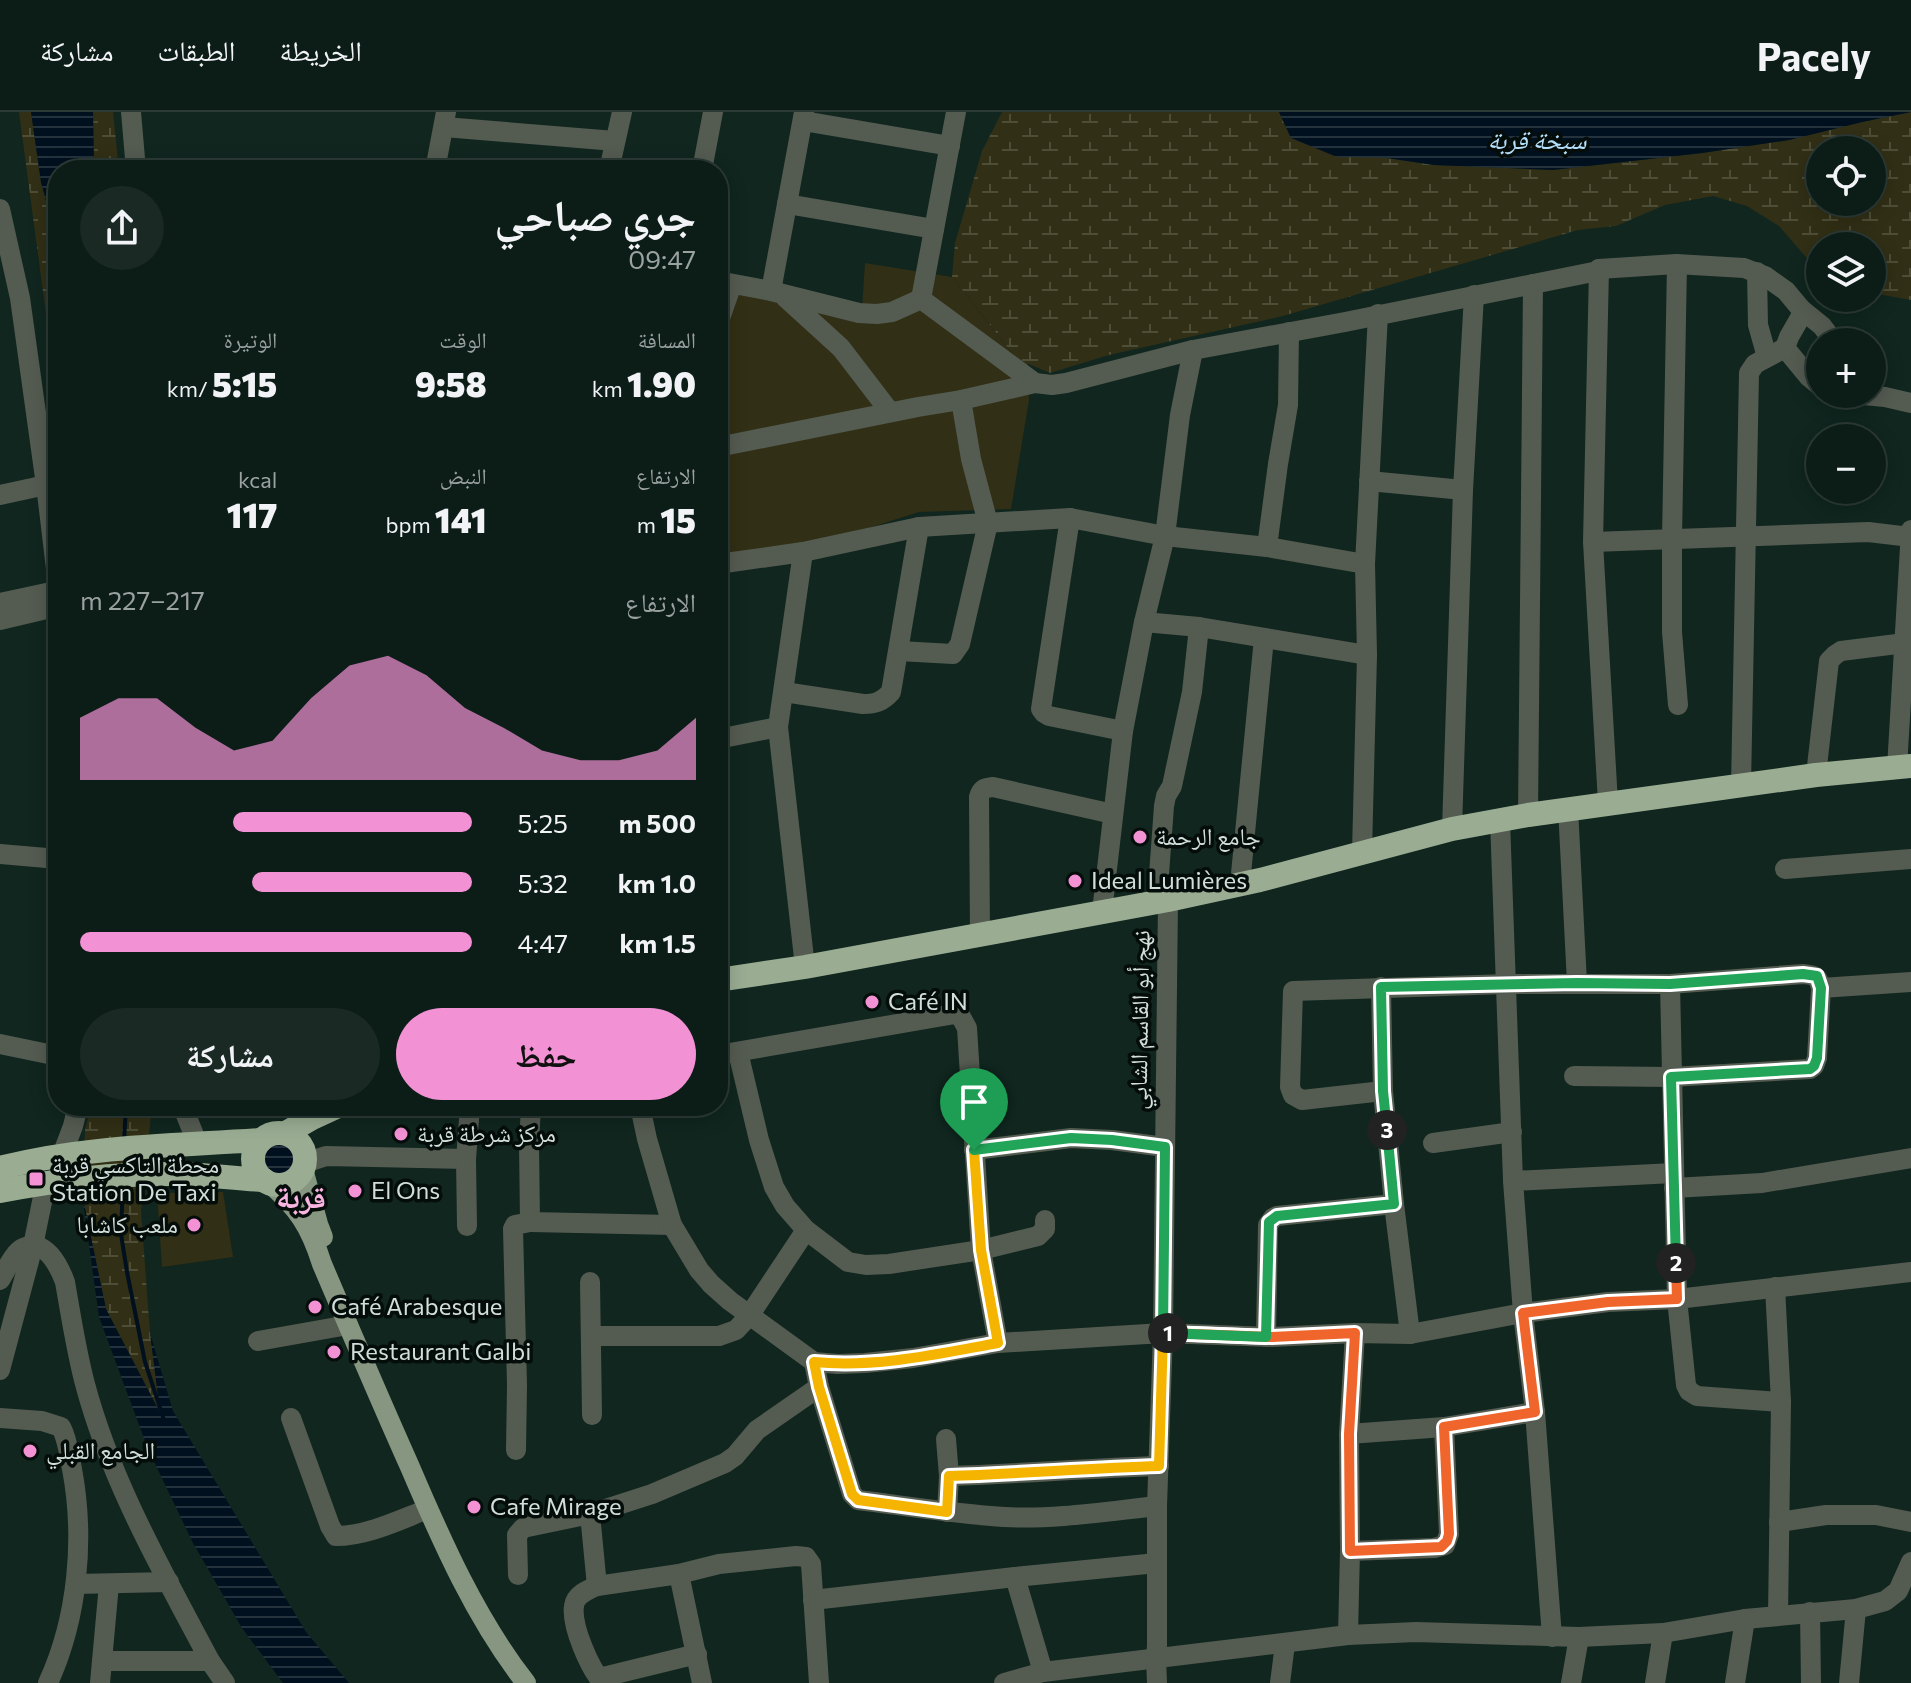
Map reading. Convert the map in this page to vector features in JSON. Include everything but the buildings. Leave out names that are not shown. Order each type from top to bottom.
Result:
[{"type":"highway","points":[[728,979],[1162,901],[1452,829],[1500,820],[1816,775],[1904,767]]},
{"type":"highway","points":[[0,1191],[58,1181],[159,1174],[266,1181],[278,1185],[288,1183],[297,1178],[331,1116]]},
{"type":"highway","points":[[266,1181],[257,1173],[253,1158],[255,1148],[270,1134],[296,1121],[305,1163]]},
{"type":"highway","points":[[0,1168],[67,1154],[261,1140]]},
{"type":"main road","points":[[305,1163],[318,1224],[428,1486],[485,1606],[507,1643],[537,1683]]},
{"type":"main road","points":[[266,1181],[290,1201],[314,1239],[428,1509],[478,1610],[526,1683]]},
{"type":"street","points":[[131,112],[135,160]]},
{"type":"street","points":[[611,160],[622,112]]},
{"type":"street","points":[[704,160],[713,112]]},
{"type":"street","points":[[921,299],[956,112]]},
{"type":"street","points":[[775,292],[803,116],[950,146]]},
{"type":"street","points":[[437,160],[445,120],[615,141]]},
{"type":"street","points":[[787,204],[934,229]]},
{"type":"street","points":[[0,209],[20,298],[48,507]]},
{"type":"street","points":[[1677,264],[1672,632],[1678,705]]},
{"type":"street","points":[[728,445],[1035,383],[1066,383],[1193,350],[1599,269],[1677,264],[1744,268],[1765,276],[1786,291],[1824,328]]},
{"type":"street","points":[[1599,269],[1593,542],[1608,803]]},
{"type":"street","points":[[1757,272],[1758,325],[1776,352],[1806,375]]},
{"type":"street","points":[[728,284],[859,313],[892,312],[921,299]]},
{"type":"street","points":[[1528,815],[1533,284]]},
{"type":"street","points":[[775,292],[841,348],[890,412]]},
{"type":"street","points":[[1452,829],[1463,490],[1474,295]]},
{"type":"street","points":[[921,299],[1035,383]]},
{"type":"street","points":[[1741,786],[1749,373],[1755,364],[1776,352],[1789,337],[1801,316],[1801,309]]},
{"type":"street","points":[[1362,852],[1367,655],[1365,564],[1378,314]]},
{"type":"street","points":[[1267,547],[1288,405],[1289,332]]},
{"type":"street","points":[[1102,912],[1123,731],[1144,622],[1165,536],[1180,415],[1193,350]]},
{"type":"street","points":[[1886,397],[1911,403]]},
{"type":"street","points":[[899,651],[953,654],[960,644],[988,523],[971,459],[961,400]]},
{"type":"street","points":[[1369,481],[1463,490]]},
{"type":"street","points":[[0,495],[46,485]]},
{"type":"street","points":[[728,563],[803,552],[919,527],[1070,518],[1165,536],[1267,547],[1365,564]]},
{"type":"street","points":[[1070,518],[1041,709],[1049,716],[1123,731]]},
{"type":"street","points":[[784,692],[874,704],[891,692],[919,527]]},
{"type":"street","points":[[1593,542],[1868,532],[1910,535],[1904,767]]},
{"type":"street","points":[[803,552],[778,727],[805,967]]},
{"type":"street","points":[[0,603],[48,597]]},
{"type":"street","points":[[0,620],[48,599]]},
{"type":"street","points":[[1144,622],[1199,627],[1367,655]]},
{"type":"street","name":"نهج أبو القاسم الشابي","points":[[1157,1683],[1157,1506],[1165,1147],[1164,806],[1172,786],[1192,692],[1199,627]]},
{"type":"street","points":[[1240,884],[1264,638]]},
{"type":"street","points":[[1816,775],[1829,661],[1841,651],[1907,657]]},
{"type":"street","points":[[728,737],[778,727]]},
{"type":"street","points":[[980,935],[978,838],[981,791],[993,787],[1113,814]]},
{"type":"street","points":[[1568,808],[1577,983]]},
{"type":"street","points":[[1500,820],[1513,1181],[1552,1637]]},
{"type":"street","points":[[0,854],[48,858]]},
{"type":"street","points":[[1785,869],[1911,859]]},
{"type":"street","points":[[1383,1091],[1302,1100],[1293,1095],[1290,1087],[1293,991],[1507,984],[1670,984],[1803,974],[1817,976],[1821,988],[1817,1058],[1810,1069],[1671,1077],[1574,1076]]},
{"type":"street","points":[[1821,988],[1911,982]]},
{"type":"street","points":[[1670,984],[1677,1299],[1685,1381],[1689,1391],[1697,1396],[1781,1402]]},
{"type":"street","points":[[1381,987],[1383,1091],[1410,1334]]},
{"type":"street","points":[[998,1343],[981,1250],[967,1028],[961,1017],[955,1014],[728,1054],[774,1187],[785,1206],[806,1230],[848,1262],[889,1264],[981,1250],[1038,1236],[1045,1229],[1045,1220]]},
{"type":"street","points":[[0,1044],[48,1054]]},
{"type":"street","points":[[67,1154],[76,1116]]},
{"type":"street","points":[[166,1146],[183,1116]]},
{"type":"street","points":[[188,1116],[198,1145]]},
{"type":"street","points":[[467,1226],[469,1116]]},
{"type":"street","points":[[530,1116],[530,1222]]},
{"type":"street","points":[[642,1116],[672,1225],[691,1257],[711,1284],[749,1316],[814,1362],[877,1362],[998,1343],[1163,1333],[1266,1337],[1410,1334],[1523,1313],[1608,1302],[1677,1299],[1911,1272]]},
{"type":"street","points":[[1433,1143],[1512,1132]]},
{"type":"street","points":[[974,1150],[1071,1138],[1165,1147]]},
{"type":"street","points":[[305,1163],[326,1156],[466,1159]]},
{"type":"street","points":[[1513,1181],[1762,1183],[1911,1158]]},
{"type":"street","points":[[0,1370],[33,1246],[58,1181]]},
{"type":"street","points":[[1266,1337],[1268,1225],[1271,1220],[1277,1216],[1394,1204]]},
{"type":"street","points":[[516,1450],[515,1225],[530,1222],[672,1225]]},
{"type":"street","points":[[591,1336],[719,1336],[736,1330],[749,1316],[806,1230]]},
{"type":"street","points":[[0,1280],[21,1249],[33,1246],[52,1256],[65,1282],[85,1384],[104,1440],[134,1514],[210,1661],[225,1683]]},
{"type":"street","points":[[590,1282],[592,1415]]},
{"type":"street","points":[[1775,1287],[1781,1402],[1778,1616]]},
{"type":"street","points":[[258,1341],[348,1325]]},
{"type":"street","points":[[1348,1635],[1349,1434],[1355,1333]]},
{"type":"street","points":[[814,1362],[852,1494],[858,1500],[926,1510],[1031,1518],[1157,1506]]},
{"type":"street","points":[[518,1575],[519,1530],[590,1514],[652,1494],[725,1463],[757,1430],[819,1387]]},
{"type":"street","points":[[1349,1434],[1444,1427],[1535,1412]]},
{"type":"street","points":[[0,1418],[56,1424],[65,1435],[77,1507],[76,1584],[67,1631],[48,1683]]},
{"type":"street","points":[[291,1418],[336,1536],[378,1528],[428,1509]]},
{"type":"street","points":[[1350,1551],[1445,1545],[1449,1534],[1444,1427]]},
{"type":"street","points":[[946,1439],[949,1476],[947,1512]]},
{"type":"street","points":[[949,1476],[1159,1466]]},
{"type":"street","points":[[590,1514],[597,1586]]},
{"type":"street","points":[[1779,1522],[1826,1515],[1876,1515],[1911,1522]]},
{"type":"street","points":[[697,1654],[601,1681],[589,1664],[581,1643],[574,1605],[578,1596],[597,1586],[679,1574],[719,1564],[806,1557],[811,1564],[819,1683]]},
{"type":"street","points":[[1004,1683],[1043,1672],[1348,1635],[1416,1632],[1579,1637],[1663,1633],[1745,1619],[1856,1609],[1885,1601],[1898,1591],[1911,1562]]},
{"type":"street","points":[[813,1600],[1157,1563]]},
{"type":"street","points":[[679,1574],[702,1683]]},
{"type":"street","points":[[1015,1577],[1043,1672]]},
{"type":"street","points":[[76,1584],[169,1582]]},
{"type":"street","points":[[100,1683],[109,1584]]},
{"type":"street","points":[[1849,1683],[1856,1609]]},
{"type":"street","points":[[1810,1612],[1811,1683]]},
{"type":"street","points":[[1735,1683],[1745,1619]]},
{"type":"street","points":[[1655,1683],[1663,1633]]},
{"type":"street","points":[[1571,1683],[1579,1637]]},
{"type":"street","points":[[1280,1683],[1285,1644]]},
{"type":"street","points":[[102,1661],[210,1661]]},
{"type":"green space","points":[[19,112],[31,112],[41,182],[48,208],[48,329]]},
{"type":"green space","points":[[93,112],[113,112],[118,160],[94,160]]},
{"type":"green space","points":[[1002,112],[1279,112],[1291,138],[1434,165],[1553,170],[1789,140],[1862,122],[1911,112],[1911,300],[1886,296],[1886,232],[1806,232],[1806,257],[1779,226],[1747,206],[1713,196],[1665,205],[1616,226],[1578,230],[1283,316],[1109,355],[1050,373],[1017,359],[952,277],[955,243],[982,151]]},
{"type":"green space","points":[[865,263],[952,277],[1017,359],[1028,363],[1029,400],[1011,509],[919,512],[809,547],[728,556],[728,289],[862,309]]},
{"type":"green space","points":[[88,1116],[151,1116],[141,1211],[150,1333],[162,1416],[106,1309],[82,1194]]},
{"type":"green space","name":"ملعب كاشابا","points":[[223,1192],[233,1257],[162,1267],[157,1193]]},
{"type":"water","points":[[31,112],[93,112],[94,160],[48,160],[48,208],[41,182]]},
{"type":"water","name":"سبخة قربة","points":[[1279,112],[1911,112],[1789,140],[1553,170],[1337,157],[1291,138]]},
{"type":"water","points":[[278,1139],[292,1145],[298,1159],[292,1173],[278,1179],[264,1173],[258,1159],[264,1145]]},
{"type":"water","points":[[82,1194],[106,1309],[160,1413],[150,1333],[173,1411],[306,1632],[349,1683],[283,1683],[242,1628],[193,1543],[148,1449],[99,1317]]},
{"type":"waterway","points":[[124,1141],[125,1116]]},
{"type":"waterway","points":[[123,1182],[121,1234],[127,1272],[145,1362],[164,1420]]},
{"type":"place","name":"جامع الرحمة","points":[[1140,837]]},
{"type":"place","name":"Ideal Lumières","points":[[1075,881]]},
{"type":"place","name":"Café IN","points":[[872,1002]]},
{"type":"place","name":"مركز شرطة قربة","points":[[401,1134]]},
{"type":"place","name":"محطة التاكسي قربة Station De Taxi","points":[[36,1179]]},
{"type":"place","name":"El Ons","points":[[355,1191]]},
{"type":"place","name":"ملعب كاشابا","points":[[194,1225]]},
{"type":"place","name":"Café Arabesque","points":[[315,1307]]},
{"type":"place","name":"Restaurant Galbi","points":[[334,1352]]},
{"type":"place","name":"الجامع القبلي","points":[[30,1451]]},
{"type":"place","name":"Cafe Mirage","points":[[474,1507]]},
{"type":"district","name":"قربة","points":[[301,1197]]},
{"type":"route","points":[[974,1150],[981,1250],[998,1343],[865,1363],[814,1362],[854,1498],[947,1512],[949,1476],[1159,1466],[1163,1333],[1266,1337],[1355,1333],[1349,1434],[1350,1551],[1441,1547],[1449,1534],[1444,1427],[1535,1412],[1523,1313],[1608,1302],[1677,1299],[1671,1077],[1810,1069],[1817,1058],[1821,988],[1817,976],[1812,974],[1670,984],[1381,987],[1383,1091],[1394,1204],[1277,1216],[1271,1220],[1268,1225],[1266,1337],[1163,1333],[1165,1147],[1071,1138],[974,1150]]}]
